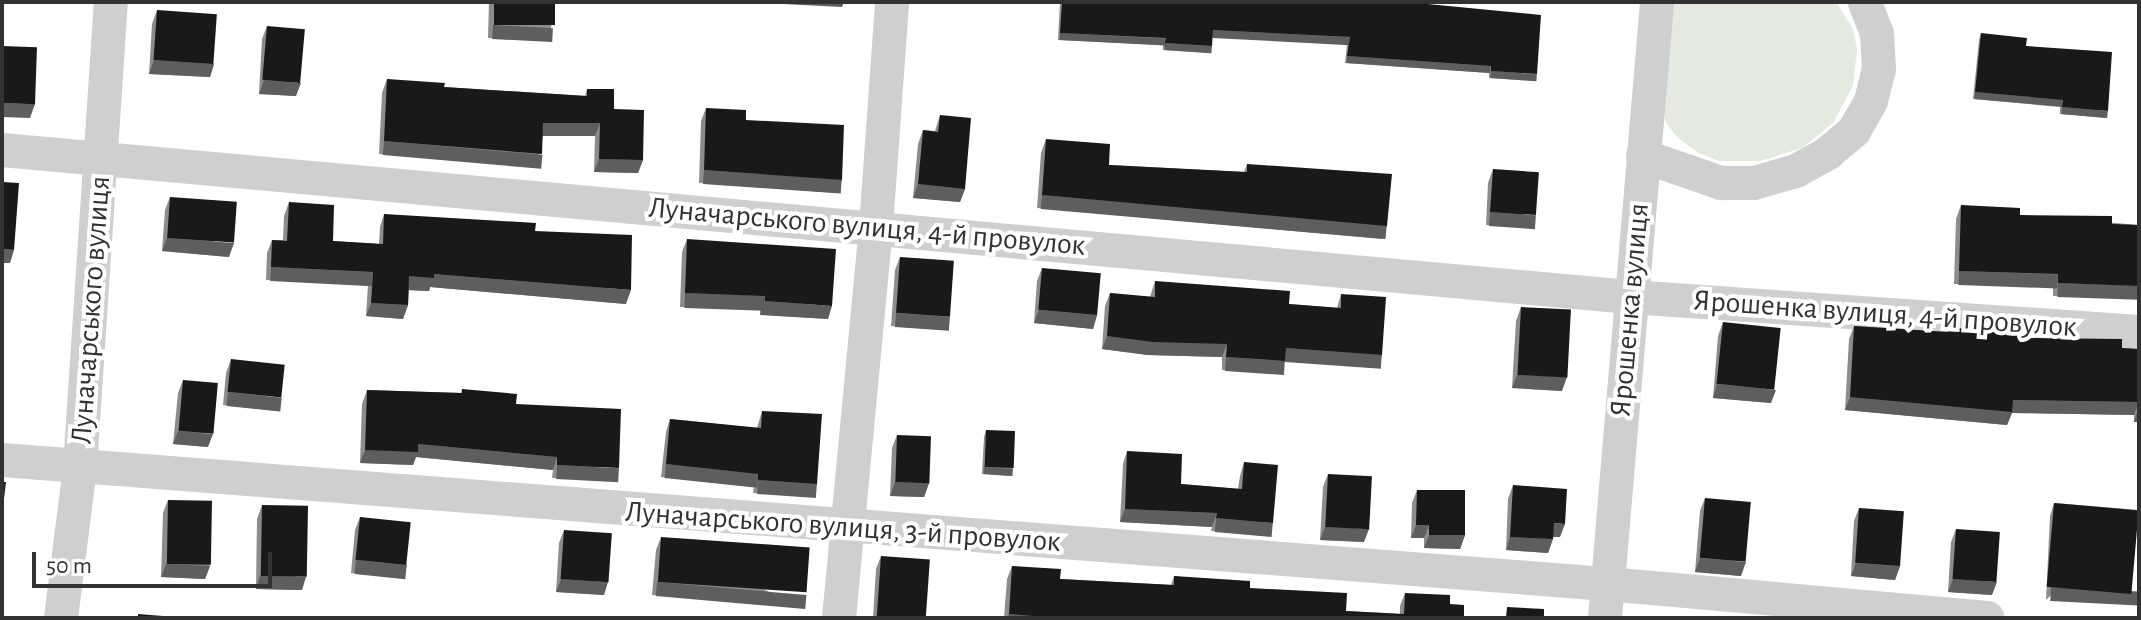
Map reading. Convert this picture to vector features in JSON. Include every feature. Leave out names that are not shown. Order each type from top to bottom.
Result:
[{"type":"street","name":"Луначарського вулиця","points":[[61,618],[80,467],[103,159],[111,2]]},
{"type":"street","points":[[839,618],[844,528],[876,227],[892,2]]},
{"type":"street","name":"Ярошенка вулиця","points":[[1605,618],[1657,2]]},
{"type":"street","points":[[1643,156],[1721,183],[1754,183],[1796,171],[1828,153],[1854,131],[1871,101],[1879,70],[1877,34],[1865,2]]},
{"type":"street","name":"Луначарського вулиця, 4-й провулок","points":[[2,150],[1630,297]]},
{"type":"street","name":"Ярошенка вулиця, 4-й провулок","points":[[1630,297],[2139,332]]},
{"type":"street","name":"Луначарського вулиця, 3-й провулок","points":[[2,460],[844,528],[1607,584],[1987,618]]},
{"type":"shaded area","points":[[1671,2],[1836,2],[1853,29],[1857,49],[1853,86],[1833,123],[1802,148],[1761,161],[1718,161],[1697,152],[1678,138],[1666,123],[1660,103]]},
{"type":"building","points":[[494,2],[555,2],[555,25],[494,25]]},
{"type":"building","points":[[1062,2],[1407,2],[1541,15],[1537,74],[1491,71],[1491,66],[1347,56],[1350,37],[1213,30],[1212,46],[1165,43],[1166,38],[1060,33]]},
{"type":"building","points":[[157,10],[217,14],[213,64],[154,60]]},
{"type":"building","points":[[267,26],[305,29],[300,83],[262,80]]},
{"type":"building","points":[[1981,33],[2027,38],[2026,46],[2112,52],[2108,111],[2062,107],[2063,100],[1975,92]]},
{"type":"building","points":[[2,46],[37,47],[35,104],[2,103]]},
{"type":"building","points":[[387,79],[445,83],[444,87],[587,96],[587,89],[614,89],[614,109],[644,110],[643,160],[599,159],[600,123],[543,123],[542,154],[384,141]]},
{"type":"building","points":[[706,108],[746,110],[746,120],[844,125],[842,180],[704,170]]},
{"type":"building","points":[[940,115],[971,118],[965,189],[918,184],[923,130],[938,132]]},
{"type":"building","points":[[1046,139],[1110,144],[1109,165],[1247,172],[1247,164],[1392,174],[1387,226],[1042,195]]},
{"type":"building","points":[[1493,169],[1539,172],[1536,215],[1490,212]]},
{"type":"building","points":[[2,182],[19,183],[14,250],[2,249]]},
{"type":"building","points":[[170,197],[237,202],[234,243],[167,238]]},
{"type":"building","points":[[289,202],[334,205],[333,241],[383,244],[384,214],[536,223],[535,231],[632,235],[631,290],[434,274],[434,278],[409,276],[408,305],[371,303],[373,272],[271,267],[272,240],[287,241]]},
{"type":"building","points":[[1961,205],[2020,208],[2020,215],[2112,216],[2112,224],[2139,225],[2139,286],[2058,283],[2058,274],[1959,271]]},
{"type":"building","points":[[687,239],[836,249],[832,306],[765,301],[765,296],[685,293]]},
{"type":"building","points":[[900,257],[954,261],[950,317],[896,313]]},
{"type":"building","points":[[1042,268],[1101,273],[1097,315],[1038,310]]},
{"type":"building","points":[[1155,281],[1290,291],[1289,304],[1341,308],[1341,294],[1386,297],[1382,355],[1286,348],[1285,361],[1226,357],[1227,344],[1153,342],[1107,336],[1110,293],[1155,297]]},
{"type":"building","points":[[1521,307],[1571,310],[1567,378],[1517,375]]},
{"type":"building","points":[[1723,322],[1781,328],[1774,390],[1717,384]]},
{"type":"building","points":[[1854,326],[1948,332],[1949,327],[2020,335],[2020,338],[2122,339],[2122,348],[2139,349],[2139,402],[2013,400],[2012,412],[1850,397]]},
{"type":"building","points":[[231,359],[285,365],[281,397],[228,392]]},
{"type":"building","points":[[183,380],[218,383],[213,434],[179,431]]},
{"type":"building","points":[[462,389],[517,394],[516,404],[621,409],[619,468],[557,465],[557,457],[418,444],[418,452],[365,450],[367,390],[462,393]]},
{"type":"building","points":[[762,411],[822,414],[817,484],[758,480],[758,474],[666,464],[670,419],[761,428]]},
{"type":"building","points":[[986,430],[1015,431],[1014,468],[985,467]]},
{"type":"building","points":[[897,435],[931,436],[929,483],[895,482]]},
{"type":"building","points":[[1127,451],[1182,454],[1181,484],[1242,489],[1244,462],[1278,465],[1273,523],[1216,518],[1217,513],[1125,509]]},
{"type":"building","points":[[1328,474],[1372,476],[1369,529],[1325,527]]},
{"type":"building","points":[[2,482],[6,482],[2,515]]},
{"type":"building","points":[[1513,485],[1567,489],[1565,524],[1554,523],[1553,539],[1510,537]]},
{"type":"building","points":[[1417,490],[1465,490],[1465,535],[1429,535],[1429,525],[1416,525]]},
{"type":"building","points":[[1705,498],[1751,502],[1746,562],[1700,558]]},
{"type":"building","points":[[168,500],[212,501],[211,565],[167,564]]},
{"type":"building","points":[[2054,503],[2139,510],[2131,594],[2047,587]]},
{"type":"building","points":[[262,505],[308,506],[307,577],[261,576]]},
{"type":"building","points":[[1859,508],[1904,511],[1900,566],[1855,563]]},
{"type":"building","points":[[360,517],[411,522],[406,565],[356,560]]},
{"type":"building","points":[[1956,529],[2000,532],[1996,582],[1953,579]]},
{"type":"building","points":[[564,530],[612,533],[608,582],[561,579]]},
{"type":"building","points":[[661,537],[810,547],[806,592],[658,582]]},
{"type":"building","points":[[881,556],[930,559],[926,618],[877,618]]},
{"type":"building","points":[[1012,566],[1061,569],[1060,579],[1174,585],[1174,576],[1250,581],[1250,588],[1347,593],[1346,611],[1404,614],[1405,593],[1450,595],[1450,604],[1464,605],[1464,618],[1054,618],[1009,614]]},
{"type":"building","points":[[1507,607],[1544,609],[1544,618],[1506,618]]},
{"type":"building","points":[[138,614],[188,618],[138,618]]}]
